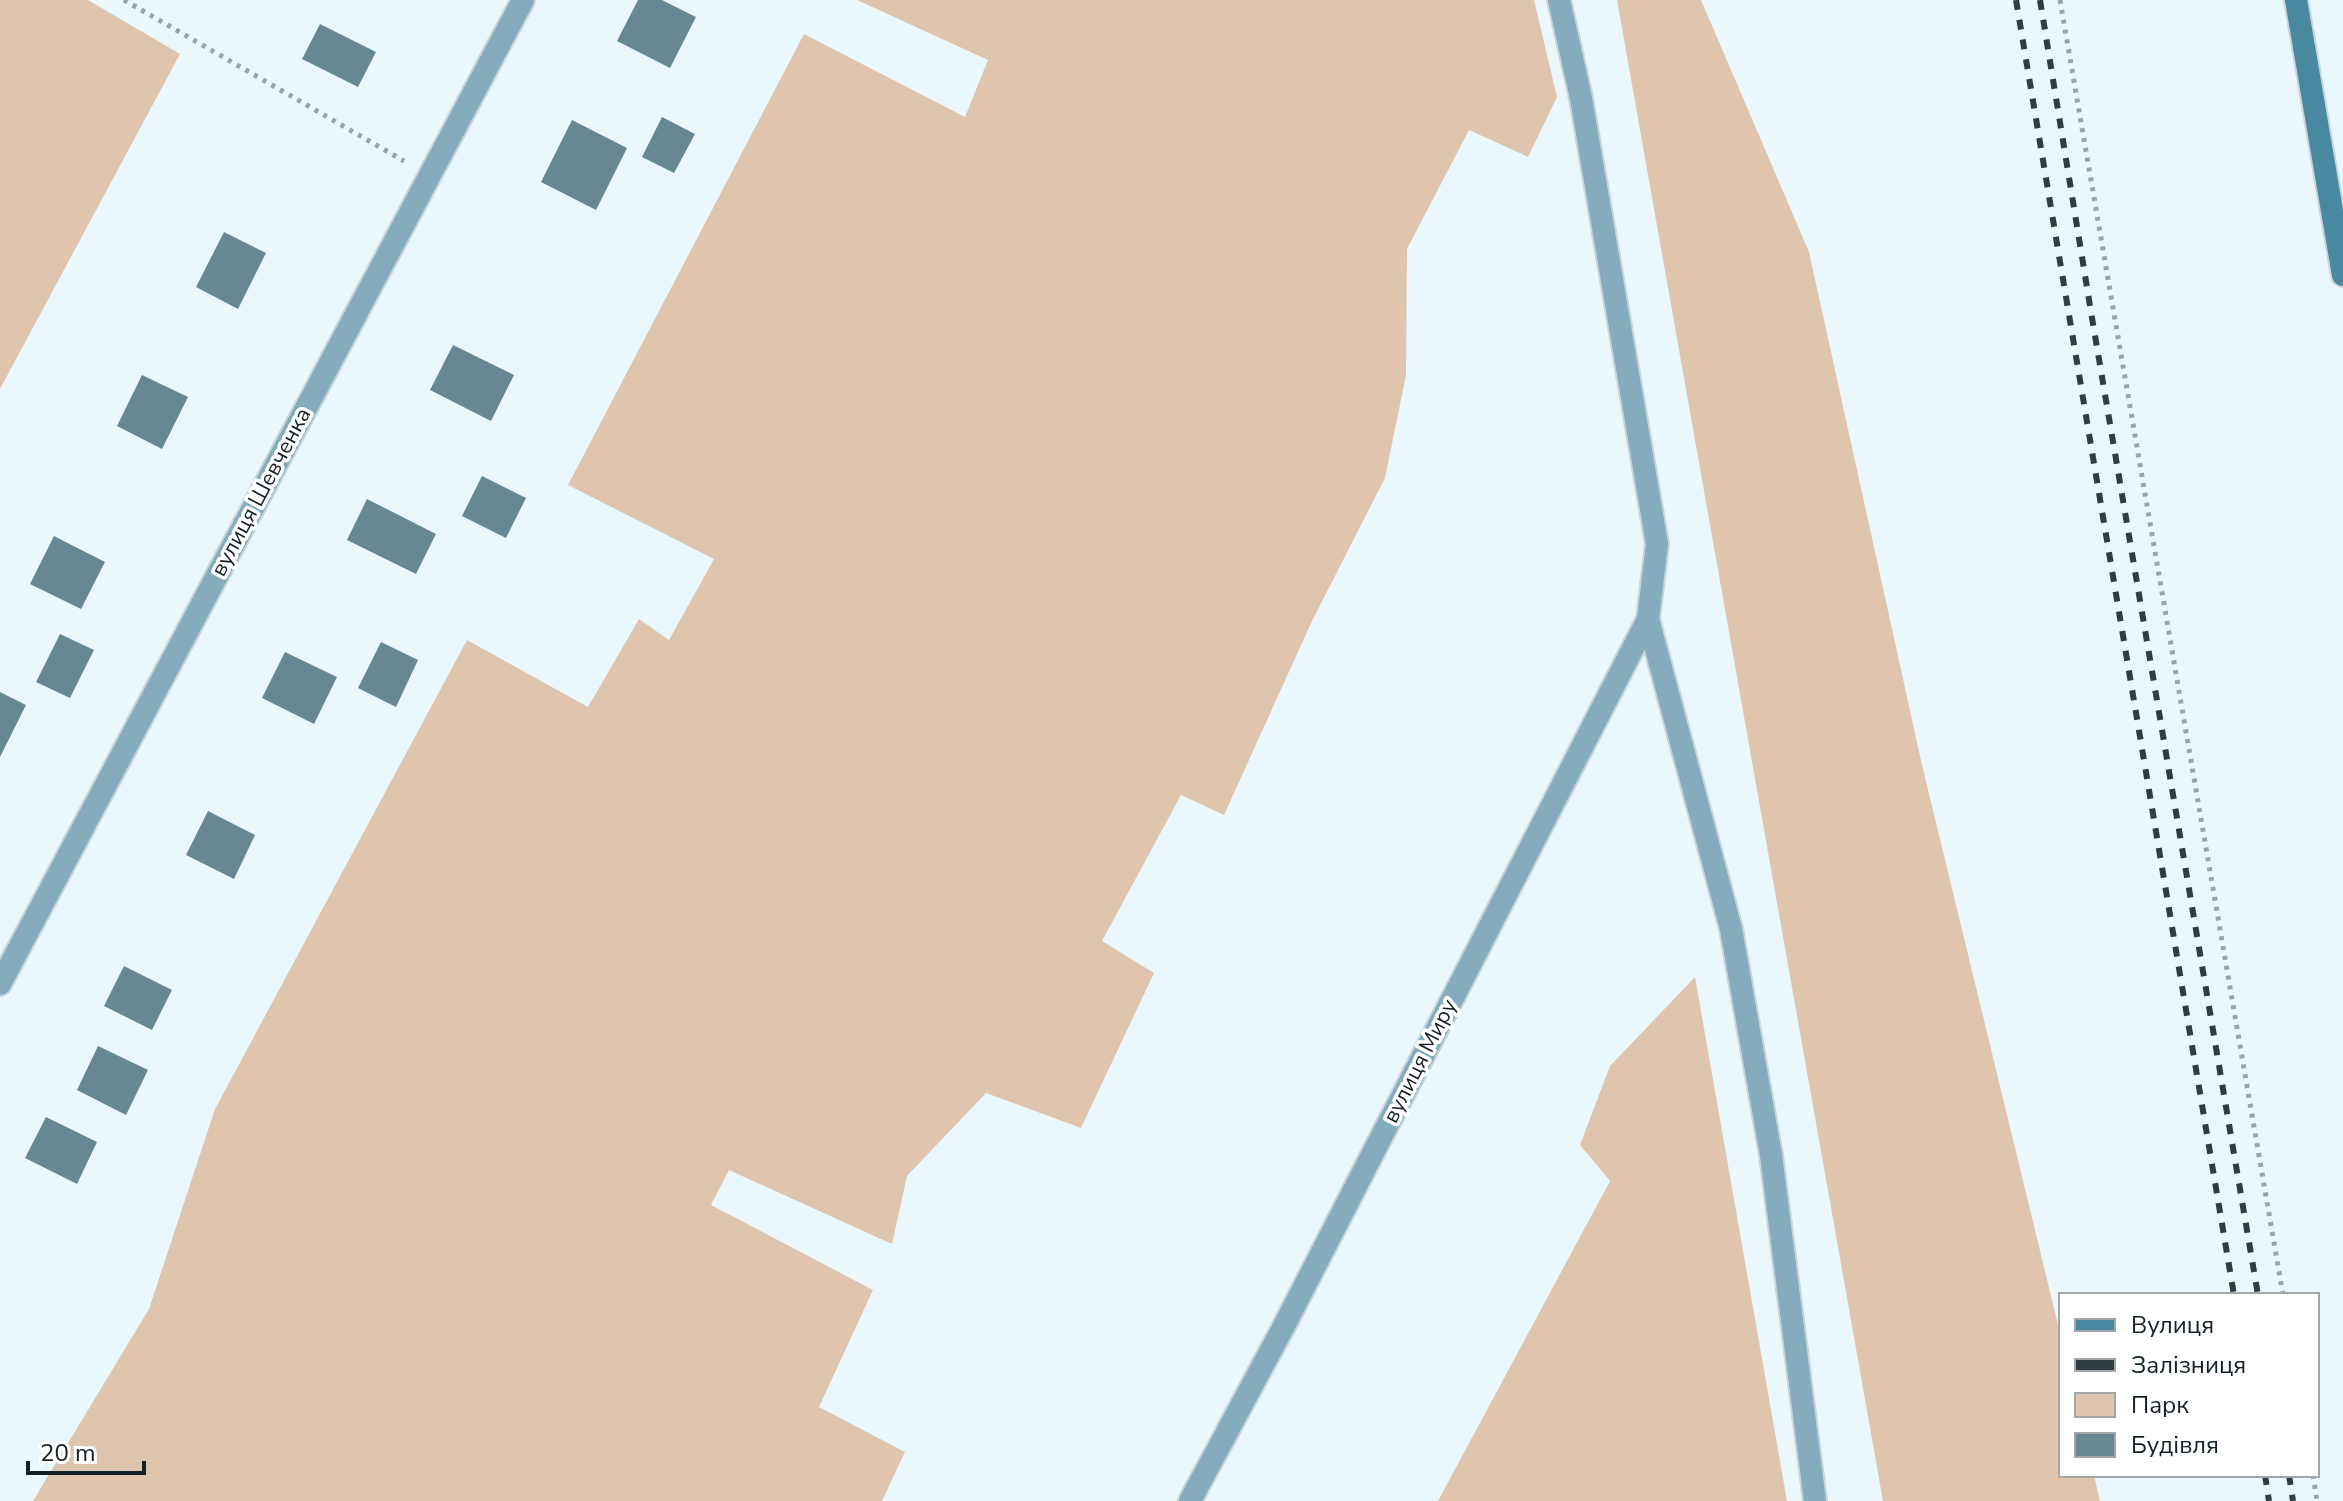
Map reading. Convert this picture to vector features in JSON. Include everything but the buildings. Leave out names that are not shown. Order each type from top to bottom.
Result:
[{"type":"main road","points":[[2296,0],[2343,275]]},
{"type":"street","name":"вулиця Шевченка","points":[[0,984],[523,0]]},
{"type":"street","points":[[1559,0],[1581,98],[1657,544],[1648,619],[1731,929],[1771,1155],[1815,1501]]},
{"type":"street","name":"вулиця Миру","points":[[1190,1501],[1648,619]]},
{"type":"path","points":[[124,0],[430,175]]},
{"type":"path","points":[[2060,0],[2283,1293]]},
{"type":"path","points":[[2313,1477],[2317,1501]]},
{"type":"green space","points":[[0,0],[88,0],[180,54],[0,389]]},
{"type":"green space","points":[[857,0],[1534,0],[1557,97],[1528,157],[1469,130],[1407,249],[1406,375],[1385,478],[1312,621],[1224,815],[1181,795],[1102,941],[1154,973],[1081,1128],[986,1093],[907,1176],[892,1244],[729,1170],[711,1205],[873,1290],[819,1407],[905,1452],[882,1501],[33,1501],[149,1309],[215,1109],[467,640],[588,707],[639,619],[669,640],[714,559],[568,485],[804,34],[965,117],[988,60]]},
{"type":"green space","points":[[1617,0],[1701,0],[1809,252],[1922,765],[2059,1329],[2059,1477],[2094,1477],[2100,1501],[1883,1501]]},
{"type":"green space","points":[[1695,977],[1787,1501],[1438,1501],[1610,1181],[1580,1145],[1610,1066]]},
{"type":"railway","points":[[2016,0],[2234,1293]]},
{"type":"railway","points":[[2040,0],[2258,1293]]},
{"type":"railway","points":[[2265,1477],[2269,1501]]},
{"type":"railway","points":[[2289,1477],[2293,1501]]}]
